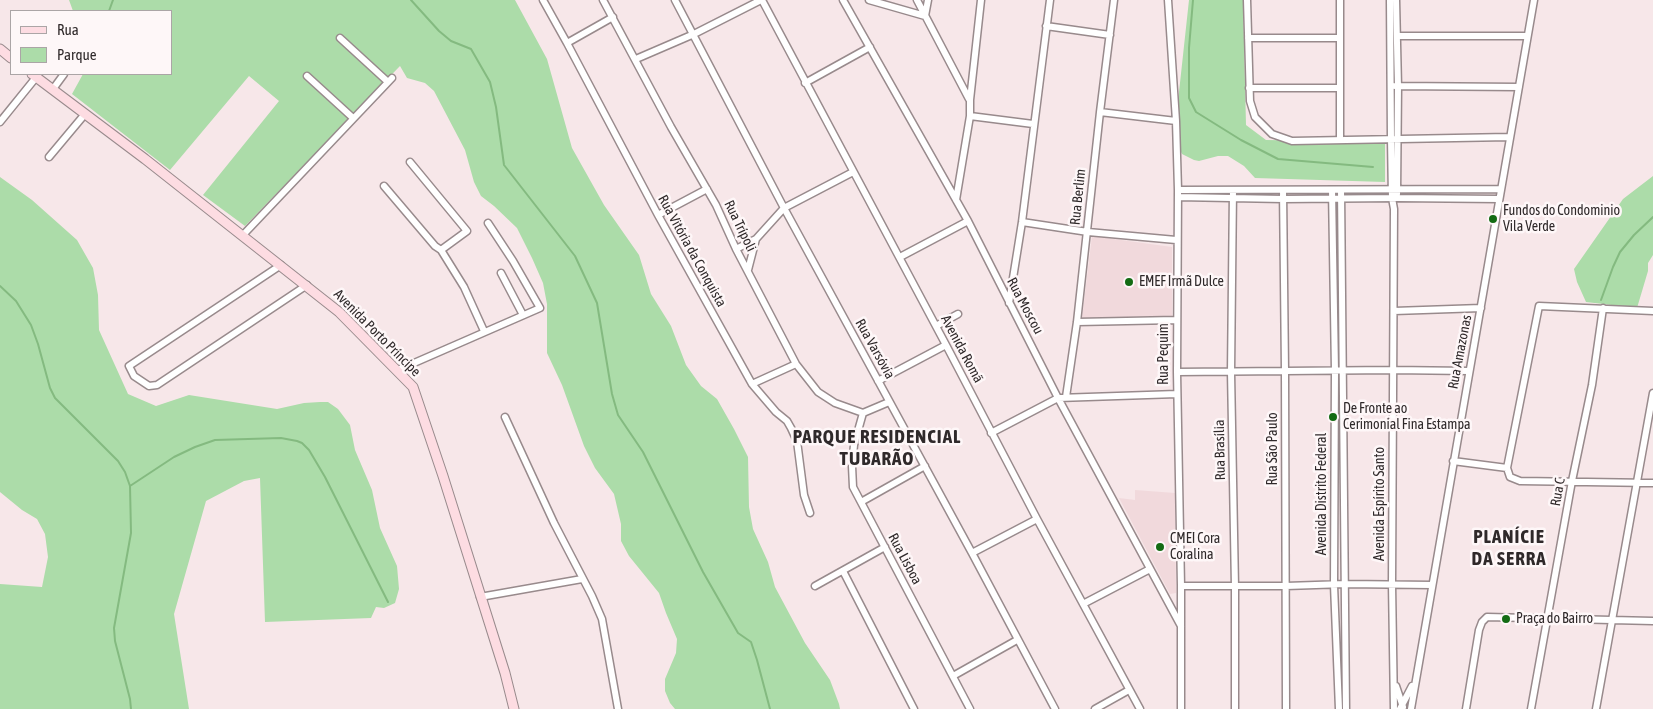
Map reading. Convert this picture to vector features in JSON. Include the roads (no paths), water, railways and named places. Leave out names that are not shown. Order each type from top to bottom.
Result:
[{"type":"street","name":"Rua Vitória da Conquista","points":[[543,0],[658,215],[752,384],[776,412],[787,421],[798,441],[804,495],[810,513]]},
{"type":"street","name":"Rua Trípoli","points":[[603,0],[671,127],[707,189],[796,364],[818,392],[835,403],[863,413]]},
{"type":"street","name":"Rua Varsóvia","points":[[676,0],[784,208],[1055,709]]},
{"type":"street","points":[[636,59],[694,34],[761,0]]},
{"type":"street","name":"Avenida Romã","points":[[761,0],[900,258],[1037,520],[1140,709]]},
{"type":"street","name":"Rua Moscou","points":[[843,0],[968,221],[1058,398],[1181,626]]},
{"type":"street","points":[[869,0],[925,16]]},
{"type":"street","points":[[916,0],[970,100]]},
{"type":"street","points":[[925,16],[928,0]]},
{"type":"street","points":[[956,200],[970,116],[970,100],[982,0]]},
{"type":"street","points":[[1009,303],[1022,222],[1050,0]]},
{"type":"street","name":"Rua Berlim","points":[[1066,397],[1088,232],[1114,0]]},
{"type":"street","name":"Rua Pequim","points":[[1168,0],[1176,121],[1178,194],[1176,372],[1181,586],[1181,709]]},
{"type":"street","points":[[1247,0],[1250,101],[1255,117],[1272,134],[1292,141],[1509,137]]},
{"type":"street","points":[[1340,0],[1340,139]]},
{"type":"street","name":"Avenida Espírito Santo","points":[[1390,0],[1398,139],[1394,210],[1392,584],[1394,709]]},
{"type":"street","name":"Avenida Espírito Santo","points":[[1395,189],[1391,139],[1397,36],[1396,0]]},
{"type":"street","name":"Rua Amazonas","points":[[1411,709],[1534,0]]},
{"type":"street","points":[[567,43],[613,17]]},
{"type":"street","points":[[1046,26],[1110,35]]},
{"type":"street","points":[[1397,36],[1527,36]]},
{"type":"street","points":[[243,235],[390,80],[340,38]]},
{"type":"street","points":[[1248,38],[1339,38]]},
{"type":"street","points":[[805,83],[870,46]]},
{"type":"street","points":[[0,49],[10,57]]},
{"type":"street","points":[[0,122],[36,75]]},
{"type":"street","name":"Avenida Porto Príncipe","points":[[36,75],[243,235],[339,312],[413,387],[443,476],[514,709]]},
{"type":"street","points":[[53,90],[63,75]]},
{"type":"street","points":[[308,76],[353,118]]},
{"type":"street","points":[[1395,86],[1518,87]]},
{"type":"street","points":[[1250,88],[1340,88]]},
{"type":"street","points":[[1100,112],[1176,121]]},
{"type":"street","points":[[49,158],[85,114]]},
{"type":"street","points":[[970,116],[1033,124]]},
{"type":"street","points":[[410,162],[467,230],[441,250]]},
{"type":"street","points":[[736,249],[756,239],[784,208],[853,172]]},
{"type":"street","points":[[384,186],[435,246],[441,250],[464,287],[484,331]]},
{"type":"street","points":[[658,215],[707,189]]},
{"type":"street","points":[[1178,194],[1233,190],[1501,189]]},
{"type":"street","name":"Rua Brasília","points":[[1233,190],[1231,372],[1235,709]]},
{"type":"street","name":"Rua São Paulo","points":[[1283,190],[1286,709]]},
{"type":"street","name":"Avenida Distrito Federal","points":[[1332,190],[1335,371],[1334,585],[1339,709]]},
{"type":"street","name":"Avenida Distrito Federal","points":[[1341,190],[1346,709]]},
{"type":"street","points":[[1178,194],[1283,199],[1499,199]]},
{"type":"street","points":[[900,258],[968,221]]},
{"type":"street","points":[[1022,222],[1088,232],[1176,240]]},
{"type":"street","points":[[398,370],[540,308],[488,223]]},
{"type":"street","points":[[748,270],[756,239]]},
{"type":"street","points":[[281,265],[129,366],[134,376],[149,386],[157,384],[306,285]]},
{"type":"street","points":[[501,273],[523,315]]},
{"type":"street","points":[[1653,311],[1539,306],[1508,468],[1510,476],[1516,480],[1653,483]]},
{"type":"street","points":[[1394,311],[1481,308]]},
{"type":"street","name":"Rua C","points":[[1532,709],[1572,481],[1592,385],[1603,308]]},
{"type":"street","points":[[936,326],[958,314]]},
{"type":"street","points":[[1077,322],[1176,320]]},
{"type":"street","points":[[878,381],[946,345]]},
{"type":"street","points":[[752,384],[796,364]]},
{"type":"street","points":[[1176,372],[1469,370]]},
{"type":"street","points":[[1596,709],[1653,393]]},
{"type":"street","points":[[991,432],[1058,398],[1177,394]]},
{"type":"street","points":[[863,413],[890,402]]},
{"type":"street","name":"Rua Lisboa","points":[[863,413],[854,445],[853,487],[970,709]]},
{"type":"street","points":[[505,417],[554,523],[602,619],[618,709]]},
{"type":"street","points":[[1453,461],[1508,468]]},
{"type":"street","points":[[860,502],[925,466]]},
{"type":"street","points":[[972,553],[1037,520]]},
{"type":"street","points":[[815,586],[885,547]]},
{"type":"street","points":[[1083,604],[1150,569]]},
{"type":"street","points":[[843,571],[914,709]]},
{"type":"street","points":[[480,597],[582,579]]},
{"type":"street","points":[[1181,586],[1432,585]]},
{"type":"street","points":[[1466,709],[1480,626],[1484,620],[1492,616],[1653,621]]},
{"type":"street","points":[[953,676],[1017,640]]},
{"type":"street","points":[[1402,708],[1416,678]]},
{"type":"street","points":[[1394,680],[1402,708]]},
{"type":"street","points":[[1095,709],[1130,690]]},
{"type":"waterway","points":[[109,10],[113,0]]},
{"type":"waterway","points":[[411,0],[439,31],[451,41],[471,49],[490,82],[496,107],[504,165],[575,256],[597,303],[612,394],[618,415],[643,452],[703,572],[738,633],[751,642],[770,709]]},
{"type":"waterway","points":[[1193,0],[1189,48],[1189,98],[1196,112],[1241,140],[1278,159],[1373,167]]},
{"type":"waterway","points":[[1601,300],[1620,252],[1653,217]]},
{"type":"waterway","points":[[0,286],[16,301],[31,325],[50,388],[55,398],[118,461],[125,472],[130,486],[131,533],[114,628],[115,641],[131,709]]},
{"type":"waterway","points":[[130,486],[174,457],[215,440],[281,438],[302,443],[309,450],[325,477],[388,602]]},
{"type":"place","name":"Fundos do Condominio Vila Verde","points":[[1493,219]]},
{"type":"place","name":"EMEF Irmã Dulce","points":[[1129,282]]},
{"type":"place","name":"De Fronte ao Cerimonial Fina Estampa","points":[[1333,417]]},
{"type":"place","name":"CMEI Cora Coralina","points":[[1160,547]]},
{"type":"place","name":"Praça do Bairro","points":[[1506,619]]},
{"type":"district","name":"PARQUE RESIDENCIAL TUBARÃO","points":[[877,448]]},
{"type":"district","name":"PLANÍCIE DA SERRA","points":[[1509,548]]}]
